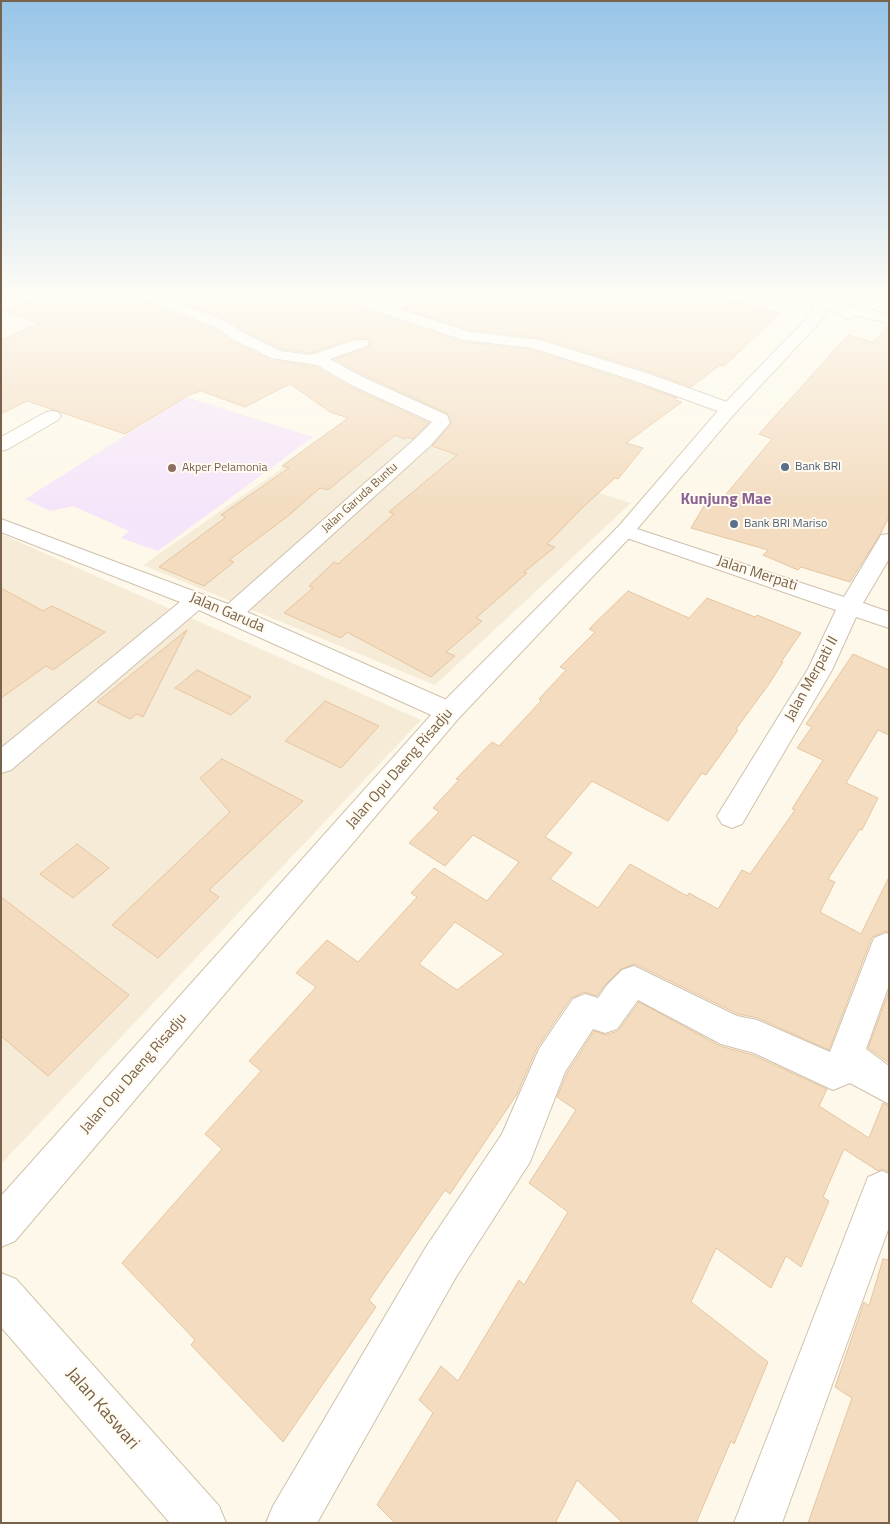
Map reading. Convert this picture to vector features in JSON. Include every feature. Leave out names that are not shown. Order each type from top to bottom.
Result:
[{"type":"street","name":"Jalan Garuda Buntu","points":[[231,614],[423,442],[441,423],[441,419],[437,416],[357,380],[334,367]]},
{"type":"street","points":[[610,367],[729,409]]},
{"type":"street","name":"Jalan Opu Daeng Risadju","points":[[1,1227],[449,712],[625,531],[729,409],[768,367]]},
{"type":"street","points":[[2,445],[52,416]]},
{"type":"street","name":"Jalan Garuda","points":[[1,525],[198,600],[449,712]]},
{"type":"street","name":"Jalan Merpati","points":[[625,531],[850,605],[889,620]]},
{"type":"street","name":"Jalan Merpati II","points":[[732,816],[820,670],[850,605],[889,540]]},
{"type":"street","points":[[1,764],[198,600]]},
{"type":"street","points":[[886,948],[848,1047],[847,1056],[866,1073],[889,1086]]},
{"type":"street","points":[[290,1523],[441,1262],[516,1148],[552,1061],[585,1010],[605,1017],[619,996],[634,981],[733,1032],[757,1037],[833,1072],[854,1064]]},
{"type":"street","points":[[758,1523],[882,1191]]},
{"type":"street","name":"Jalan Kaswari","points":[[1,1294],[202,1523]]},
{"type":"shaded area","name":"Akper Pelamonia","points":[[186,397],[313,437],[158,551],[121,538],[129,531],[73,506],[50,511],[25,499]]},
{"type":"shaded area","points":[[356,417],[631,503],[435,685],[143,565]]},
{"type":"shaded area","points":[[1,534],[421,720],[1,1164]]},
{"type":"building","points":[[1,367],[316,367],[350,387],[429,423],[412,439],[408,437],[405,439],[395,435],[328,490],[320,488],[288,516],[229,560],[234,562],[204,586],[159,567],[226,517],[221,515],[289,468],[282,466],[348,418],[330,412],[290,384],[245,407],[201,391],[189,395],[125,434],[27,401],[1,414]]},
{"type":"building","points":[[350,367],[585,367],[677,398],[675,400],[682,402],[626,443],[643,448],[618,479],[615,478],[582,508],[547,544],[555,547],[524,572],[527,573],[476,618],[482,621],[446,652],[455,656],[431,677],[347,632],[341,638],[284,613],[313,588],[309,586],[334,562],[338,564],[394,514],[389,512],[457,455],[432,446],[451,424],[449,414]]},
{"type":"building","points":[[635,367],[717,367],[691,387]]},
{"type":"building","points":[[819,367],[889,367],[889,517],[850,582],[801,567],[798,570],[763,555],[768,550],[691,528],[707,501],[718,504],[772,439],[759,434]]},
{"type":"building","points":[[1,588],[43,611],[52,606],[105,632],[53,670],[46,666],[1,698]]},
{"type":"building","points":[[628,591],[689,618],[707,598],[755,617],[757,615],[801,633],[781,662],[783,662],[769,684],[736,729],[738,730],[706,775],[702,773],[668,821],[592,781],[545,837],[572,853],[550,879],[598,908],[630,864],[687,896],[689,893],[718,909],[742,870],[750,874],[795,810],[792,809],[823,760],[797,748],[812,727],[806,724],[853,654],[889,670],[889,735],[878,730],[846,783],[878,798],[862,830],[860,829],[828,879],[835,882],[820,912],[861,934],[889,877],[889,932],[885,931],[872,937],[829,1050],[758,1018],[738,1014],[635,964],[621,969],[597,996],[584,992],[571,998],[537,1048],[517,1094],[450,1194],[445,1190],[369,1300],[376,1307],[283,1442],[191,1345],[195,1340],[122,1263],[222,1149],[205,1134],[261,1071],[249,1061],[316,987],[296,973],[327,940],[358,962],[417,897],[411,893],[434,868],[487,901],[519,862],[473,835],[445,866],[409,843],[439,812],[433,808],[459,780],[456,779],[492,742],[499,746],[541,701],[539,699],[566,670],[560,667],[595,632],[589,629]],"holes":[[[455,922],[504,954],[457,990],[419,964]]]},
{"type":"building","points":[[187,630],[143,717],[137,714],[130,719],[97,702]]},
{"type":"building","points":[[197,670],[251,697],[231,715],[175,688]]},
{"type":"building","points":[[325,701],[379,726],[341,768],[285,741]]},
{"type":"building","points":[[222,759],[303,801],[209,890],[219,897],[158,958],[112,925],[230,812],[200,778]]},
{"type":"building","points":[[77,844],[109,868],[73,898],[40,874]]},
{"type":"building","points":[[1,897],[129,995],[48,1076],[1,1036]]},
{"type":"building","points":[[889,991],[889,1063],[868,1048]]},
{"type":"building","points":[[639,1002],[720,1046],[753,1055],[827,1089],[819,1106],[869,1138],[883,1103],[889,1106],[889,1172],[883,1169],[878,1171],[844,1149],[823,1197],[829,1201],[801,1267],[786,1256],[771,1288],[716,1248],[691,1302],[768,1362],[734,1444],[731,1441],[696,1523],[623,1523],[577,1480],[555,1523],[395,1523],[377,1505],[433,1413],[419,1400],[441,1366],[458,1381],[519,1280],[524,1285],[568,1212],[529,1183],[576,1110],[557,1097],[567,1073],[594,1031],[606,1035],[618,1031]]},
{"type":"building","points":[[883,1259],[889,1260],[889,1523],[808,1523],[852,1398],[835,1387],[864,1302],[869,1306]]},
{"type":"place","name":"Bank BRI","points":[[785,467]]},
{"type":"place","name":"Akper Pelamonia","points":[[172,468]]},
{"type":"place","name":"Bank BRI Mariso","points":[[734,524]]},
{"type":"district","name":"Kunjung Mae","points":[[726,500]]}]
